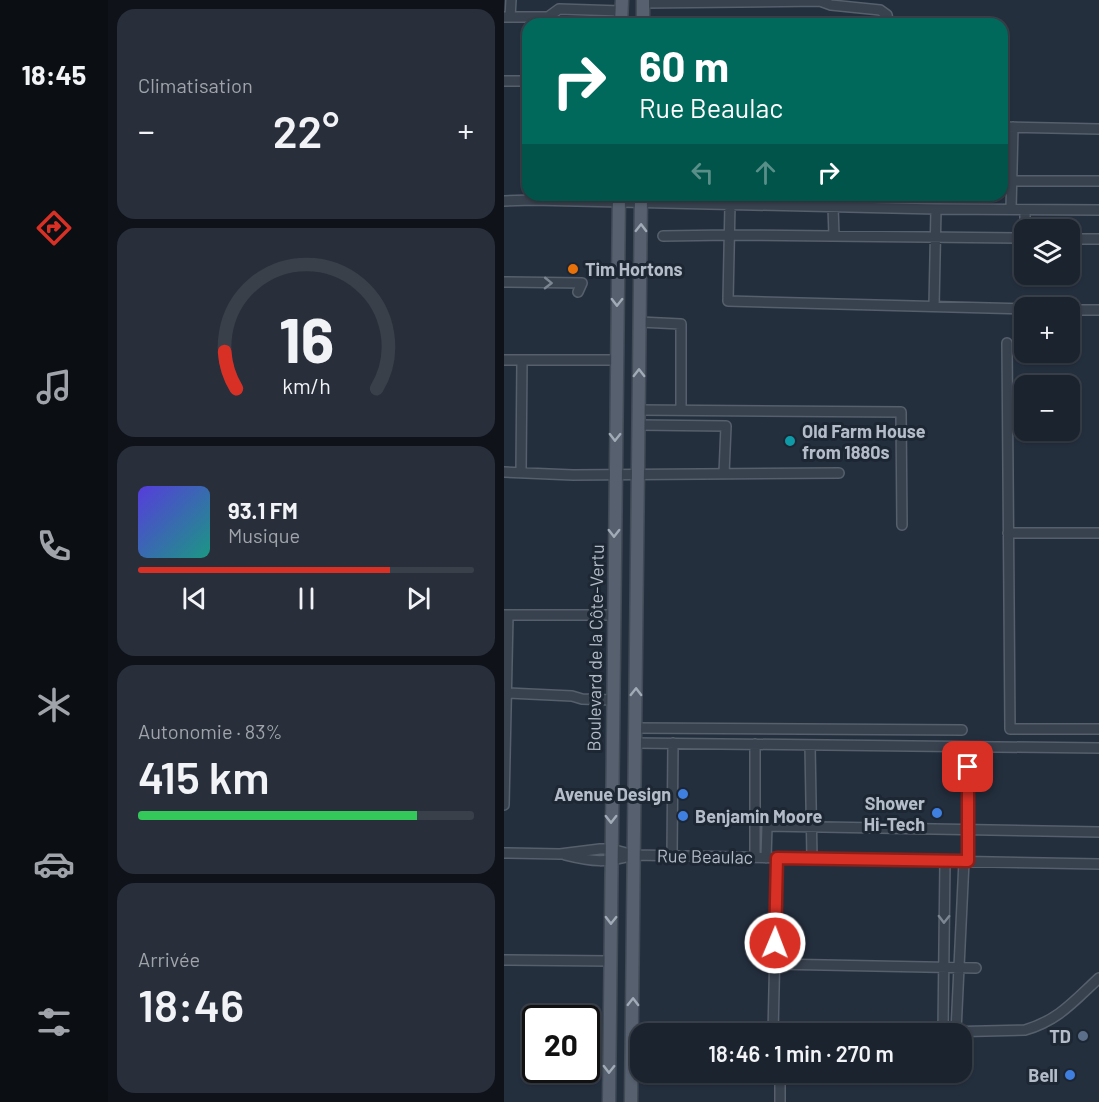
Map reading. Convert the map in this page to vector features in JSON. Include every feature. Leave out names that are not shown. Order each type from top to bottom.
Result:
[{"type":"main road","points":[[643,1],[643,18]]},
{"type":"main road","name":"Boulevard de la Côte-Vertu","points":[[609,1102],[619,201]]},
{"type":"main road","points":[[631,1102],[641,201]]},
{"type":"street","points":[[511,0],[507,17],[548,17],[560,9],[621,14]]},
{"type":"street","points":[[643,1],[820,1],[831,5],[880,10],[887,18]]},
{"type":"street","points":[[581,9],[581,18]]},
{"type":"street","points":[[603,18],[621,14]]},
{"type":"street","points":[[504,81],[522,81]]},
{"type":"street","points":[[1008,127],[1099,129]]},
{"type":"street","points":[[1008,172],[1013,127]]},
{"type":"street","points":[[1008,181],[1099,181]]},
{"type":"street","points":[[1008,188],[1011,209]]},
{"type":"street","points":[[504,201],[522,200]]},
{"type":"street","points":[[1014,309],[728,301],[729,235],[734,201],[936,209],[1099,210]]},
{"type":"street","points":[[874,201],[874,207]]},
{"type":"street","points":[[833,206],[834,236]]},
{"type":"street","points":[[934,306],[936,209]]},
{"type":"street","points":[[1025,210],[1025,219]]},
{"type":"street","points":[[663,236],[1014,238]]},
{"type":"street","points":[[1080,239],[1099,239]]},
{"type":"street","points":[[504,282],[582,283],[578,292]]},
{"type":"street","points":[[1080,310],[1099,310]]},
{"type":"street","points":[[640,322],[681,324],[681,410]]},
{"type":"street","points":[[1007,343],[1010,729],[1099,729]]},
{"type":"street","points":[[504,360],[616,360]]},
{"type":"street","points":[[521,472],[522,360]]},
{"type":"street","points":[[639,410],[901,412],[902,525]]},
{"type":"street","points":[[639,425],[726,426],[724,474]]},
{"type":"street","points":[[504,472],[573,475],[840,473]]},
{"type":"street","points":[[1008,533],[1099,533]]},
{"type":"street","points":[[504,805],[506,615],[614,615]]},
{"type":"street","points":[[506,693],[612,700]]},
{"type":"street","points":[[636,728],[962,730]]},
{"type":"street","points":[[635,743],[1099,748]]},
{"type":"street","points":[[672,856],[673,743]]},
{"type":"street","points":[[755,744],[755,857]]},
{"type":"street","points":[[810,745],[812,858]]},
{"type":"street","points":[[956,1023],[968,830],[969,747]]},
{"type":"street","points":[[766,858],[766,826],[1099,832]]},
{"type":"street","name":"Rue Beaulac","points":[[504,853],[560,854],[581,850],[611,855],[1099,864]]},
{"type":"street","points":[[772,1023],[777,858]]},
{"type":"street","points":[[943,1023],[945,861]]},
{"type":"street","points":[[504,960],[610,961]]},
{"type":"street","points":[[774,964],[976,968]]},
{"type":"street","points":[[972,1031],[1025,1030],[1049,1022],[1099,978]]},
{"type":"street","points":[[780,1083],[780,1102]]},
{"type":"place","name":"Tim Hortons","points":[[573,269]]},
{"type":"place","name":"Old Farm House from 1880s","points":[[790,441]]},
{"type":"place","name":"Avenue Design","points":[[683,794]]},
{"type":"place","name":"Shower Hi-Tech","points":[[937,813]]},
{"type":"place","name":"Benjamin Moore","points":[[683,816]]},
{"type":"place","name":"TD","points":[[1083,1036]]},
{"type":"place","name":"Bell","points":[[1070,1075]]},
{"type":"route","points":[[775,943],[777,858],[968,861],[968,767]]}]
